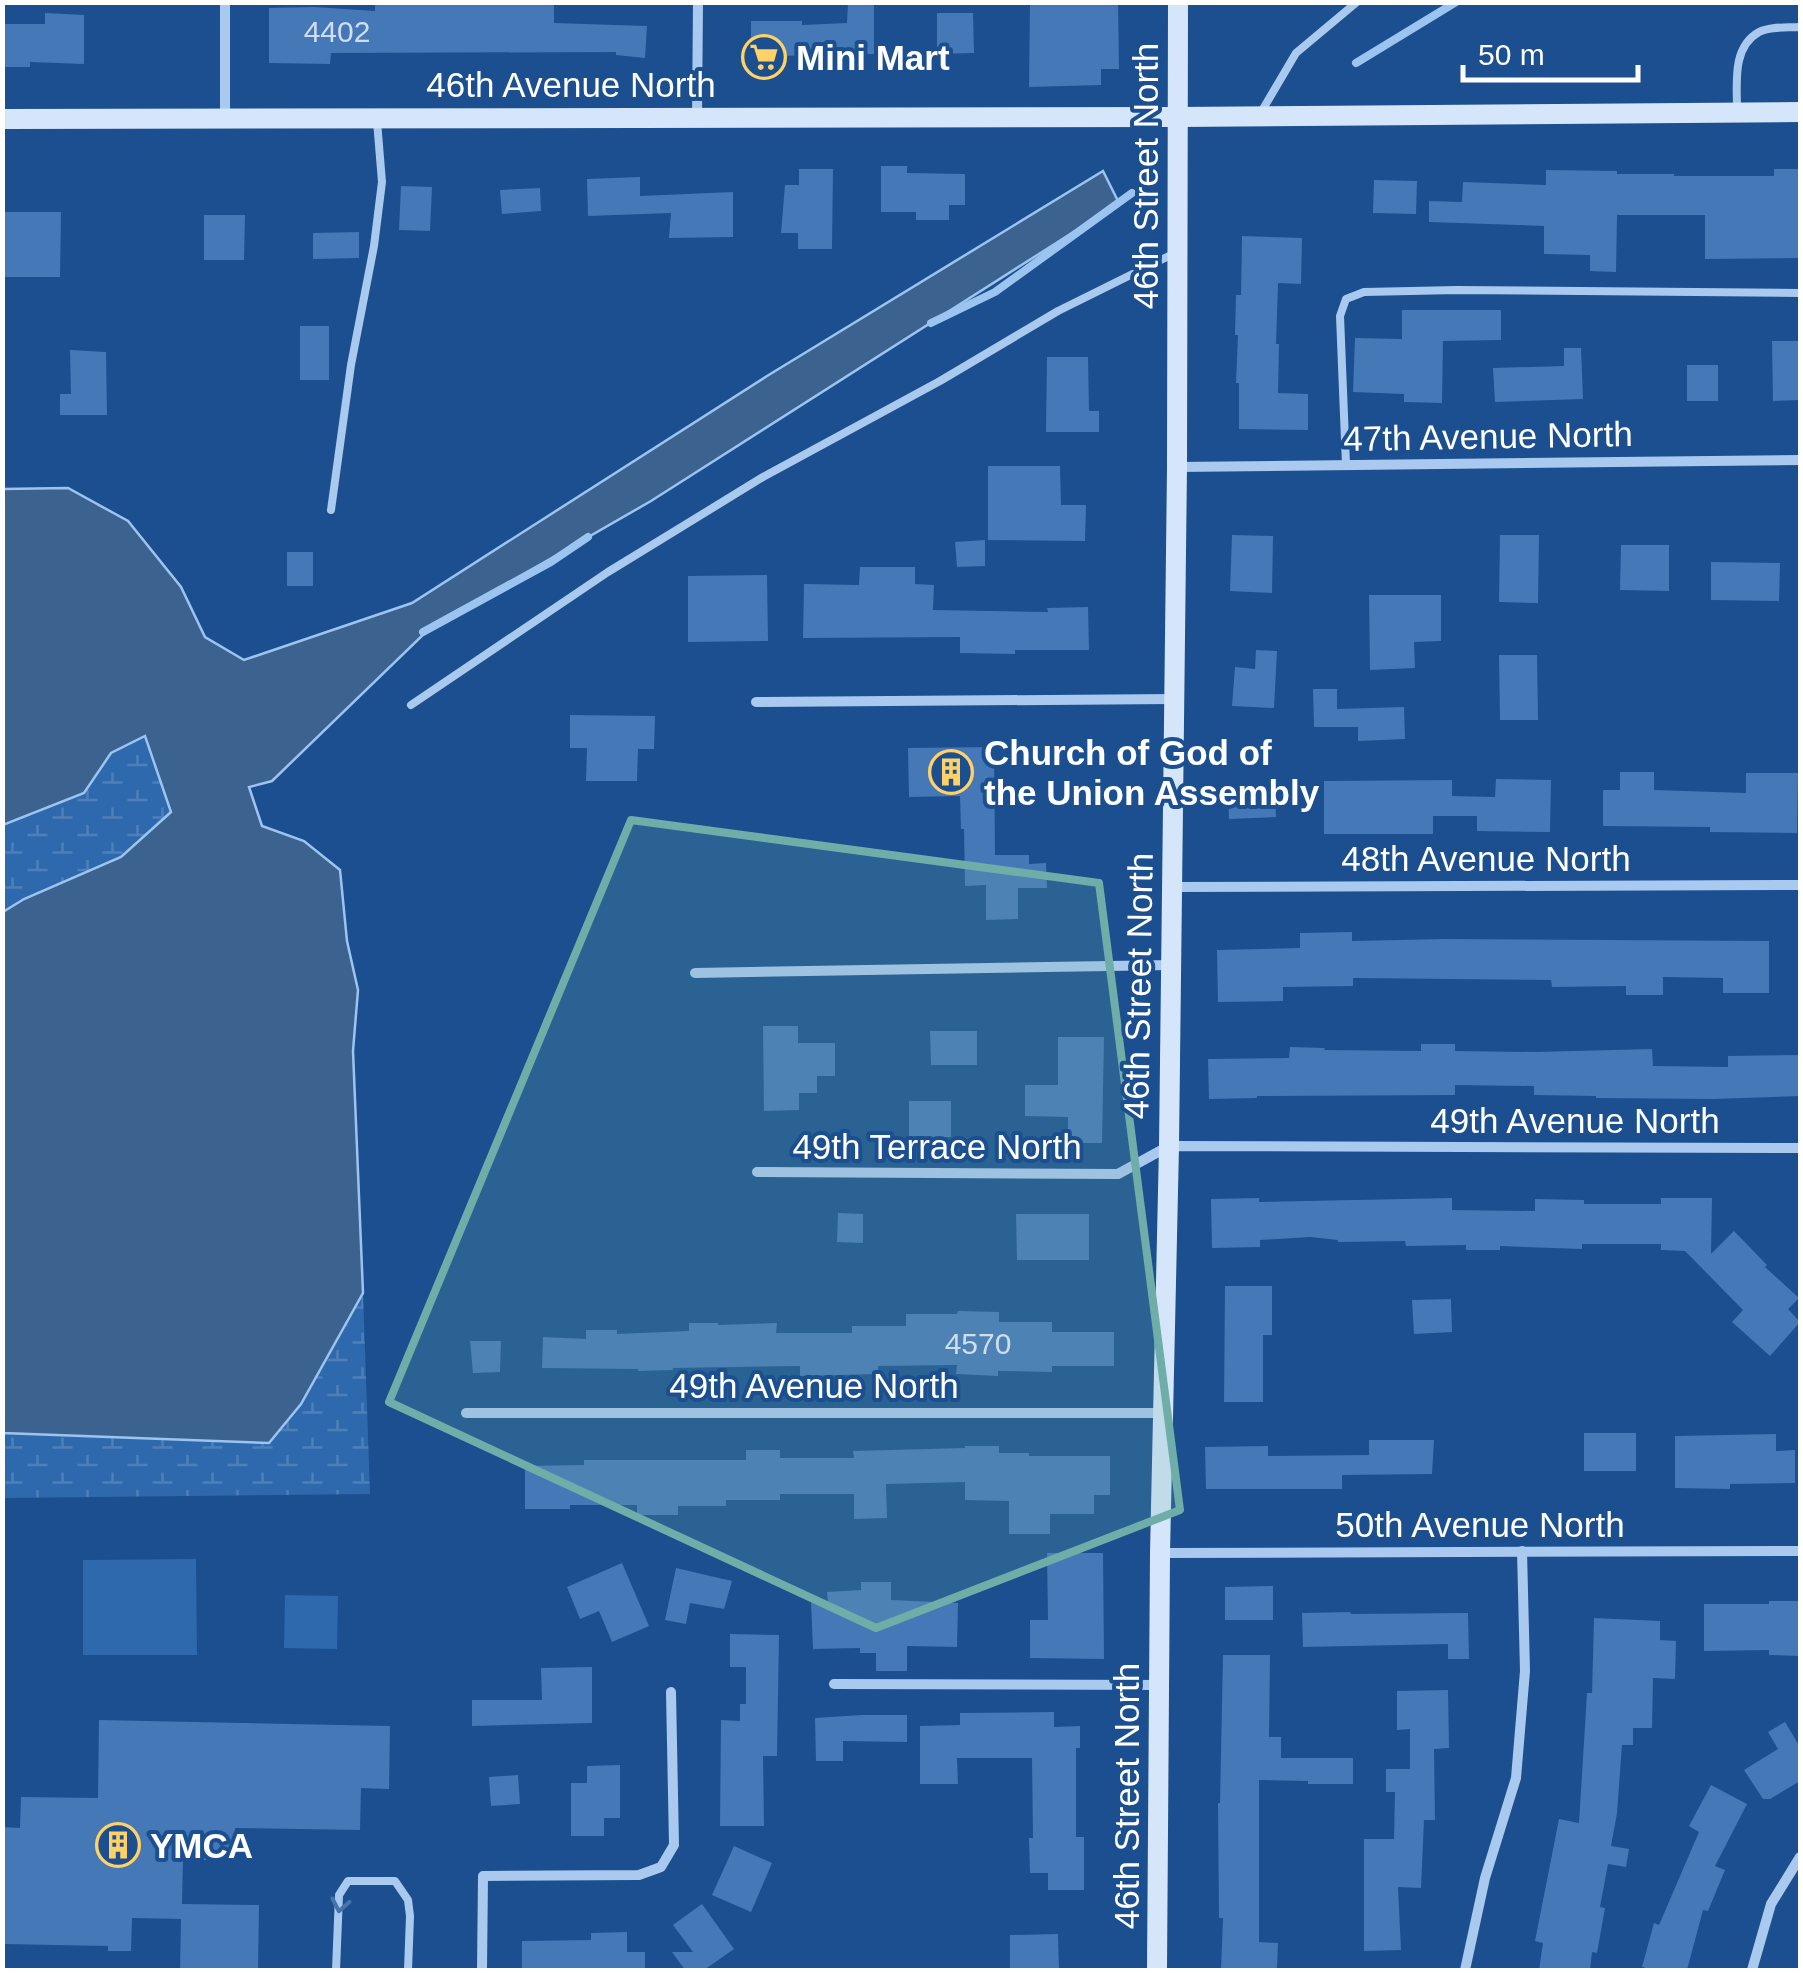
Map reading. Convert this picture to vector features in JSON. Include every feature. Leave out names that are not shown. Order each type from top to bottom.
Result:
[{"type":"street","points":[[225,117],[226,2]]},
{"type":"street","points":[[697,116],[698,2]]},
{"type":"street","name":"46th Street North","points":[[1157,1970],[1172,887],[1178,2]]},
{"type":"street","name":"46th Avenue North","points":[[2,118],[1800,112]]},
{"type":"street","name":"47th Avenue North","points":[[1176,467],[1800,460]]},
{"type":"street","points":[[756,702],[1174,699]]},
{"type":"street","name":"48th Avenue North","points":[[1172,887],[1800,885]]},
{"type":"street","points":[[695,973],[1171,965]]},
{"type":"street","name":"49th Avenue North","points":[[1169,1146],[1800,1148]]},
{"type":"street","name":"49th Terrace North","points":[[757,1172],[1118,1174],[1169,1146]]},
{"type":"street","name":"49th Avenue North","points":[[466,1412],[1162,1413]]},
{"type":"street","name":"50th Avenue North","points":[[1160,1553],[1800,1551]]},
{"type":"street","points":[[1465,1970],[1486,1878],[1516,1778],[1525,1671],[1522,1552]]},
{"type":"street","points":[[834,1684],[1158,1685]]},
{"type":"street","points":[[482,1970],[483,1876],[639,1875],[661,1866],[674,1845],[671,1692]]},
{"type":"street","points":[[1752,1970],[1771,1904],[1800,1857]]},
{"type":"lane","points":[[1259,116],[1296,53],[1357,2]]},
{"type":"lane","points":[[1737,112],[1736,80],[1744,45],[1758,32],[1770,28],[1800,27]]},
{"type":"lane","points":[[332,510],[351,365],[382,182],[376,117]]},
{"type":"lane","points":[[411,705],[608,572],[764,477],[1058,312],[1177,252]]},
{"type":"lane","points":[[1346,465],[1340,316],[1346,299],[1364,292],[1800,293]]},
{"type":"lane","points":[[336,1970],[339,1894],[348,1880],[395,1880],[408,1900],[408,1970]]},
{"type":"highlighted area","points":[[631,820],[1099,883],[1180,1510],[876,1628],[389,1402]]},
{"type":"green space","points":[[145,736],[171,812],[121,857],[3,912],[3,825],[84,793],[111,753]]},
{"type":"green space","points":[[363,1293],[370,1494],[3,1498],[3,1433],[269,1443],[301,1404]]},
{"type":"green space","points":[[196,1559],[197,1655],[83,1655],[83,1560]]},
{"type":"green space","points":[[285,1595],[338,1596],[337,1649],[284,1648]]},
{"type":"shaded area","points":[[1103,171],[1119,203],[651,501],[430,628],[272,781],[249,787],[262,826],[304,841],[340,870],[347,941],[358,990],[353,1051],[363,1293],[301,1404],[269,1443],[3,1433],[3,912],[121,857],[171,812],[145,736],[111,753],[84,793],[3,825],[3,489],[68,488],[128,521],[181,587],[205,637],[244,660],[412,603],[767,376]]},
{"type":"building","points":[[375,2],[554,2],[554,23],[647,26],[645,58],[616,52],[331,53],[330,64],[269,63],[269,8],[375,11]]},
{"type":"building","points":[[848,2],[874,2],[874,54],[776,56],[776,68],[751,68],[751,21],[847,23]]},
{"type":"building","points":[[1030,2],[1118,2],[1119,69],[1101,69],[1101,85],[1029,87]]},
{"type":"building","points":[[45,13],[84,15],[84,64],[30,62],[30,67],[2,67],[2,24],[45,24]]},
{"type":"building","points":[[937,13],[973,13],[974,53],[937,54]]},
{"type":"building","points":[[881,166],[907,166],[907,173],[965,174],[965,205],[949,205],[949,220],[916,220],[916,212],[881,212]]},
{"type":"building","points":[[799,169],[833,169],[832,249],[798,249],[798,233],[781,233],[785,185],[799,185]]},
{"type":"building","points":[[1774,169],[1800,169],[1800,258],[1705,259],[1705,215],[1617,215],[1616,272],[1590,271],[1590,255],[1544,254],[1544,226],[1429,222],[1429,201],[1462,202],[1463,182],[1546,185],[1546,170],[1774,176]]},
{"type":"building","points":[[640,177],[640,196],[733,192],[733,237],[669,238],[671,213],[588,216],[587,179]]},
{"type":"building","points":[[1374,180],[1417,181],[1416,214],[1373,213]]},
{"type":"building","points":[[401,186],[432,187],[430,231],[399,230]]},
{"type":"building","points":[[540,188],[541,211],[502,214],[500,190]]},
{"type":"building","points":[[2,212],[61,212],[60,277],[2,277]]},
{"type":"building","points":[[204,215],[245,215],[244,260],[204,260]]},
{"type":"building","points":[[359,232],[359,258],[313,259],[313,233]]},
{"type":"building","points":[[1242,236],[1302,238],[1301,284],[1278,283],[1276,344],[1278,393],[1308,394],[1308,430],[1239,429],[1235,335],[1236,295],[1241,295]]},
{"type":"building","points":[[1402,310],[1501,310],[1501,340],[1443,341],[1442,403],[1404,402],[1404,394],[1353,392],[1355,338],[1402,339]]},
{"type":"building","points":[[300,326],[329,326],[329,380],[300,380]]},
{"type":"building","points":[[1772,341],[1800,341],[1800,400],[1773,401]]},
{"type":"building","points":[[1564,348],[1581,348],[1583,399],[1495,402],[1493,368],[1564,366]]},
{"type":"building","points":[[70,350],[106,352],[107,415],[60,415],[60,394],[71,394]]},
{"type":"building","points":[[1047,357],[1088,357],[1089,411],[1099,411],[1099,432],[1046,432]]},
{"type":"building","points":[[1687,365],[1718,365],[1718,401],[1687,401]]},
{"type":"building","points":[[988,466],[1060,466],[1061,505],[1086,505],[1085,541],[988,540]]},
{"type":"building","points":[[1232,535],[1273,536],[1272,593],[1230,591]]},
{"type":"building","points":[[1500,535],[1539,535],[1538,603],[1499,602]]},
{"type":"building","points":[[985,540],[985,566],[957,567],[955,542]]},
{"type":"building","points":[[1621,545],[1669,545],[1669,591],[1620,590]]},
{"type":"building","points":[[287,552],[313,552],[313,586],[287,586]]},
{"type":"building","points":[[1711,562],[1780,563],[1779,601],[1711,600]]},
{"type":"building","points":[[860,567],[915,567],[915,584],[934,585],[933,610],[1048,612],[1047,608],[1088,607],[1089,650],[960,653],[960,637],[803,638],[804,584],[859,585]]},
{"type":"building","points":[[767,575],[768,641],[688,642],[688,576]]},
{"type":"building","points":[[1369,595],[1441,595],[1441,641],[1414,642],[1415,668],[1370,670]]},
{"type":"building","points":[[1256,650],[1277,651],[1274,708],[1232,706],[1235,667],[1255,669]]},
{"type":"building","points":[[1499,655],[1537,655],[1538,720],[1500,720]]},
{"type":"building","points":[[1313,689],[1337,689],[1337,709],[1404,707],[1405,739],[1358,741],[1358,727],[1314,727]]},
{"type":"building","points":[[570,715],[655,716],[654,749],[638,749],[637,781],[586,781],[587,748],[570,748]]},
{"type":"building","points":[[994,747],[995,855],[1029,855],[1029,864],[1046,863],[1047,888],[1018,888],[1018,919],[986,920],[986,885],[965,886],[960,796],[909,797],[908,748]]},
{"type":"building","points":[[1620,772],[1654,772],[1654,790],[1746,793],[1746,773],[1798,773],[1797,833],[1603,826],[1603,790],[1620,790]]},
{"type":"building","points":[[1496,779],[1551,780],[1550,832],[1477,831],[1477,816],[1433,816],[1433,834],[1324,834],[1324,781],[1452,780],[1452,796],[1495,797]]},
{"type":"building","points":[[1275,793],[1276,817],[1229,819],[1228,795]]},
{"type":"building","points":[[1352,932],[1352,941],[1769,941],[1769,993],[1723,993],[1723,978],[1663,977],[1663,995],[1626,995],[1626,986],[1552,987],[1551,980],[1353,978],[1353,986],[1283,987],[1283,1001],[1218,1002],[1217,950],[1300,948],[1300,933]]},
{"type":"building","points":[[763,1026],[798,1026],[798,1043],[835,1043],[835,1076],[817,1076],[817,1093],[799,1093],[799,1110],[764,1111]]},
{"type":"building","points":[[930,1031],[977,1031],[977,1065],[931,1065]]},
{"type":"building","points":[[1058,1037],[1104,1037],[1102,1143],[1068,1143],[1068,1117],[1025,1116],[1025,1085],[1058,1085]]},
{"type":"building","points":[[1421,1044],[1455,1044],[1455,1051],[1652,1049],[1653,1066],[1728,1067],[1728,1056],[1800,1055],[1800,1096],[1596,1098],[1534,1095],[1534,1086],[1455,1085],[1455,1095],[1209,1099],[1208,1059],[1289,1058],[1290,1047],[1421,1051]]},
{"type":"building","points":[[909,1101],[951,1101],[951,1137],[909,1137]]},
{"type":"building","points":[[1259,1198],[1259,1202],[1452,1198],[1452,1210],[1535,1211],[1535,1199],[1584,1200],[1584,1204],[1661,1204],[1661,1198],[1712,1198],[1711,1254],[1734,1231],[1799,1298],[1788,1309],[1800,1322],[1770,1356],[1732,1322],[1743,1310],[1685,1251],[1661,1250],[1661,1244],[1466,1250],[1466,1245],[1406,1246],[1405,1241],[1338,1242],[1310,1237],[1260,1240],[1260,1247],[1212,1248],[1211,1199]]},
{"type":"building","points":[[838,1213],[863,1214],[863,1243],[837,1242]]},
{"type":"building","points":[[1016,1214],[1089,1214],[1089,1260],[1017,1260]]},
{"type":"building","points":[[1225,1286],[1272,1286],[1272,1335],[1263,1335],[1263,1402],[1224,1402]]},
{"type":"building","points":[[1451,1299],[1452,1332],[1414,1334],[1412,1300]]},
{"type":"building","points":[[999,1312],[999,1322],[1052,1322],[1052,1332],[1114,1332],[1114,1366],[1052,1366],[1052,1372],[998,1371],[998,1376],[956,1374],[957,1365],[878,1366],[878,1374],[800,1376],[800,1366],[638,1371],[542,1368],[543,1337],[586,1339],[586,1330],[617,1330],[617,1334],[689,1331],[689,1323],[777,1323],[776,1333],[852,1333],[852,1326],[906,1326],[906,1314]]},
{"type":"building","points":[[470,1341],[501,1341],[500,1372],[473,1373]]},
{"type":"building","points":[[1584,1433],[1636,1433],[1636,1471],[1584,1471]]},
{"type":"building","points":[[1776,1434],[1776,1451],[1795,1450],[1795,1483],[1730,1484],[1730,1489],[1675,1488],[1675,1436]]},
{"type":"building","points":[[1369,1440],[1434,1440],[1432,1474],[1342,1475],[1342,1489],[1206,1489],[1205,1447],[1268,1446],[1268,1456],[1369,1455]]},
{"type":"building","points":[[999,1446],[999,1453],[1029,1456],[1110,1456],[1110,1495],[1094,1495],[1094,1514],[1050,1514],[1050,1534],[1009,1534],[1009,1501],[965,1500],[965,1482],[886,1484],[887,1518],[854,1519],[854,1494],[780,1494],[780,1500],[726,1500],[726,1506],[678,1506],[678,1515],[637,1515],[637,1505],[525,1509],[525,1466],[584,1465],[584,1460],[746,1460],[746,1450],[780,1450],[780,1458],[854,1458],[853,1451]]},
{"type":"building","points":[[1047,1553],[1103,1553],[1104,1659],[1030,1658],[1030,1620],[1048,1620]]},
{"type":"building","points":[[622,1563],[649,1626],[612,1642],[599,1611],[580,1619],[567,1587]]},
{"type":"building","points":[[676,1568],[732,1581],[724,1609],[690,1603],[686,1624],[665,1620]]},
{"type":"building","points":[[861,1582],[891,1582],[891,1600],[958,1603],[957,1647],[907,1646],[907,1671],[876,1671],[876,1653],[860,1653],[860,1648],[813,1649],[811,1602],[828,1601],[827,1592],[861,1590]]},
{"type":"building","points":[[1273,1586],[1273,1620],[1225,1620],[1225,1587]]},
{"type":"building","points":[[1800,1601],[1800,1656],[1769,1655],[1769,1650],[1704,1651],[1704,1604]]},
{"type":"building","points":[[1302,1613],[1468,1613],[1469,1659],[1448,1659],[1448,1644],[1303,1647]]},
{"type":"building","points":[[1594,1618],[1660,1621],[1660,1640],[1676,1641],[1675,1679],[1653,1678],[1652,1728],[1633,1728],[1633,1745],[1622,1745],[1611,1846],[1629,1849],[1626,1867],[1608,1864],[1600,1907],[1605,1908],[1590,1970],[1539,1970],[1543,1943],[1535,1941],[1559,1819],[1579,1823],[1587,1693],[1592,1693]]},
{"type":"building","points":[[730,1634],[779,1635],[777,1756],[763,1756],[764,1826],[720,1826],[721,1720],[740,1721],[740,1704],[746,1704],[746,1667],[730,1667]]},
{"type":"building","points":[[1223,1655],[1270,1655],[1269,1737],[1281,1737],[1281,1758],[1353,1758],[1353,1784],[1259,1780],[1259,1942],[1278,1943],[1277,1970],[1221,1970],[1218,1803]]},
{"type":"building","points":[[592,1667],[592,1723],[472,1726],[472,1700],[542,1700],[541,1668]]},
{"type":"building","points":[[1448,1690],[1449,1748],[1434,1749],[1435,1820],[1424,1820],[1421,1888],[1398,1887],[1401,1950],[1364,1951],[1364,1839],[1394,1839],[1395,1792],[1386,1792],[1386,1769],[1410,1769],[1410,1729],[1397,1730],[1397,1691]]},
{"type":"building","points":[[1054,1712],[1054,1727],[1080,1726],[1080,1748],[1076,1748],[1076,1837],[1084,1837],[1084,1890],[1048,1890],[1048,1873],[1030,1873],[1032,1758],[957,1758],[958,1784],[920,1784],[920,1726],[960,1725],[960,1713]]},
{"type":"building","points":[[907,1715],[907,1742],[843,1741],[843,1761],[816,1761],[815,1718]]},
{"type":"building","name":"YMCA","points":[[99,1720],[390,1726],[389,1789],[361,1788],[360,1830],[235,1828],[234,1860],[183,1860],[182,1904],[259,1905],[258,1970],[180,1970],[181,1919],[132,1918],[131,1951],[108,1951],[108,1946],[2,1944],[2,1827],[20,1828],[21,1797],[98,1798]]},
{"type":"building","points":[[1785,1722],[1800,1747],[1800,1781],[1770,1799],[1763,1799],[1744,1770],[1778,1749],[1768,1732]]},
{"type":"building","points":[[620,1765],[620,1818],[604,1818],[604,1836],[571,1836],[571,1783],[587,1783],[587,1766]]},
{"type":"building","points":[[518,1775],[520,1804],[491,1806],[489,1777]]},
{"type":"building","points":[[1711,1785],[1747,1804],[1715,1866],[1725,1870],[1708,1911],[1703,1910],[1687,1970],[1642,1967],[1654,1923],[1659,1925],[1699,1832],[1689,1826]]},
{"type":"building","points":[[734,1846],[772,1863],[751,1912],[712,1895]]},
{"type":"building","points":[[702,1904],[734,1949],[704,1970],[685,1970],[672,1952],[693,1952],[673,1925]]},
{"type":"building","points":[[627,1932],[627,1952],[645,1952],[645,1970],[522,1970],[522,1941],[591,1940],[591,1933]]},
{"type":"building","points":[[1058,1934],[1059,1970],[1010,1970],[1010,1935]]},
{"type":"waterway","points":[[1356,63],[1456,2]]},
{"type":"waterway","points":[[931,323],[995,292],[1132,193]]},
{"type":"waterway","points":[[423,632],[551,562],[588,537]]},
{"type":"place","name":"Mini Mart","points":[[764,57]]},
{"type":"place","name":"Church of God of the Union Assembly","points":[[951,772]]},
{"type":"place","name":"YMCA","points":[[118,1845]]}]
